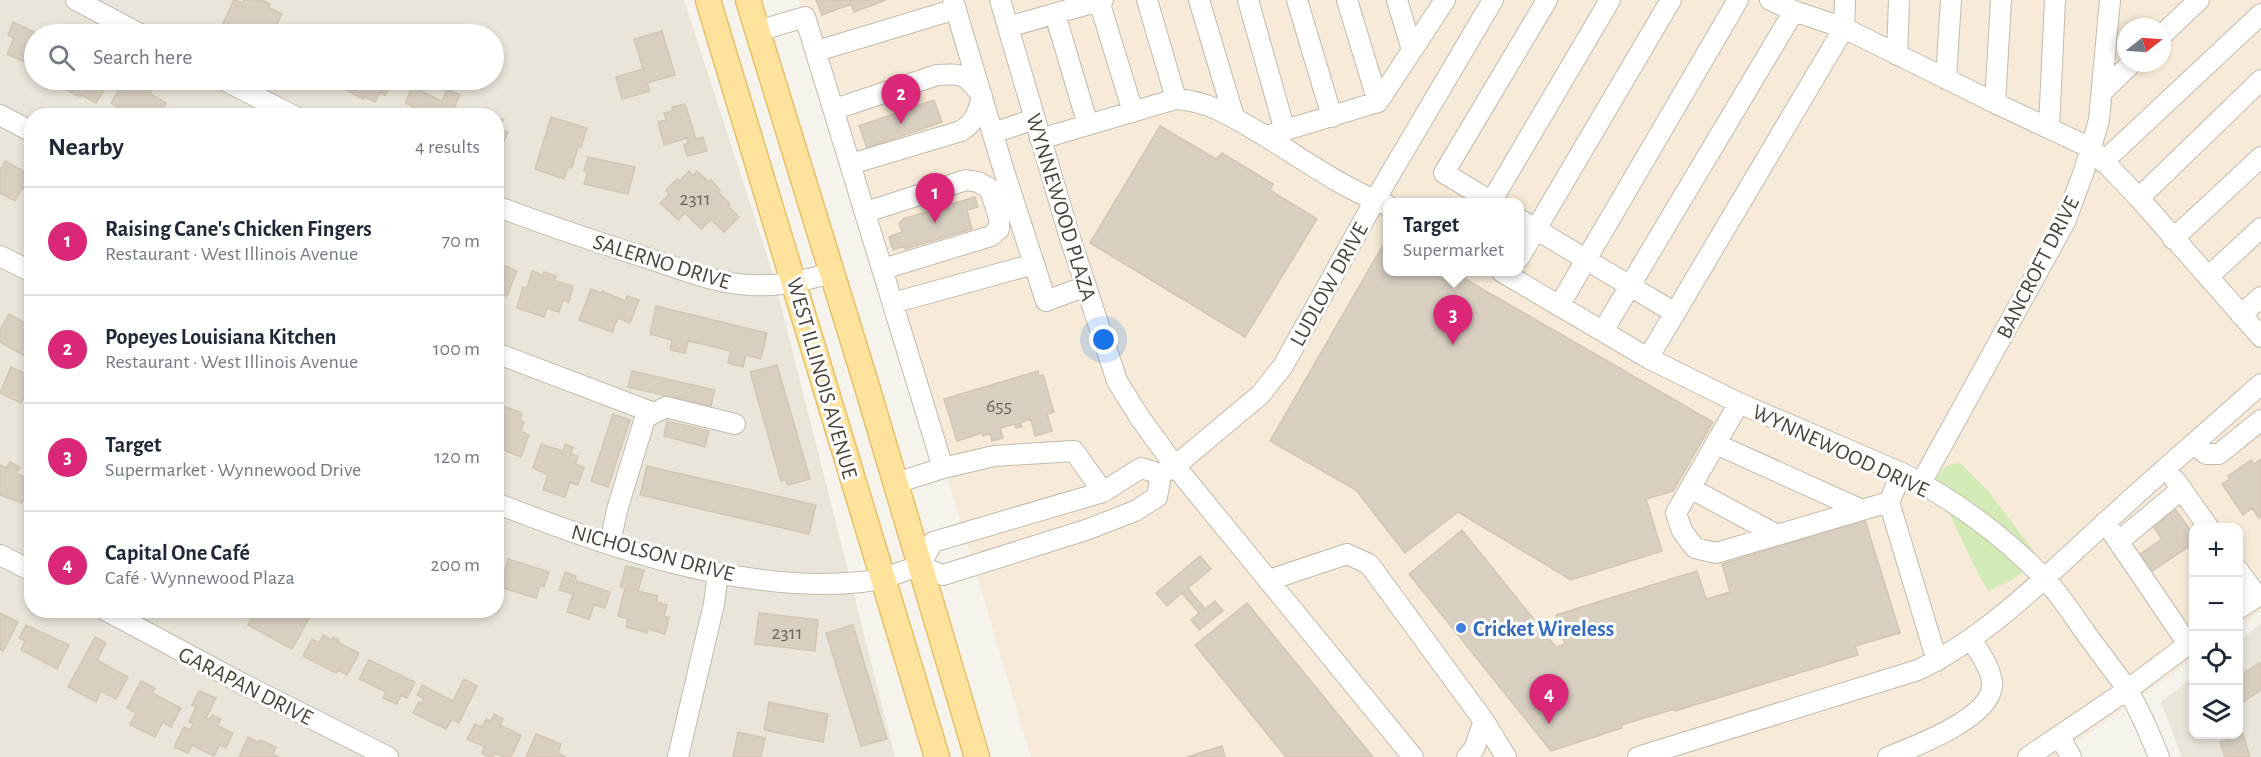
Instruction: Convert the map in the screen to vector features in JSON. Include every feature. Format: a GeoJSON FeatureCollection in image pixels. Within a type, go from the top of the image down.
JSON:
{"type":"FeatureCollection","features":[{"type":"Feature","properties":{"kind":"main road","name":"WEST ILLINOIS AVENUE"},"geometry":{"type":"LineString","coordinates":[[708,0],[937,757]]}},
{"type":"Feature","properties":{"kind":"main road","name":"WEST ILLINOIS AVENUE"},"geometry":{"type":"LineString","coordinates":[[748,0],[896,483],[977,757]]}},
{"type":"Feature","properties":{"kind":"street"},"geometry":{"type":"LineString","coordinates":[[76,0],[121,24]]}},
{"type":"Feature","properties":{"kind":"street","name":"WYNNEWOOD PLAZA"},"geometry":{"type":"LineString","coordinates":[[1000,0],[1040,139],[1117,381],[1168,470],[1269,580],[1413,757]]}},
{"type":"Feature","properties":{"kind":"street"},"geometry":{"type":"LineString","coordinates":[[1147,0],[1176,99]]}},
{"type":"Feature","properties":{"kind":"street"},"geometry":{"type":"LineString","coordinates":[[1199,0],[1234,117]]}},
{"type":"Feature","properties":{"kind":"street"},"geometry":{"type":"LineString","coordinates":[[1248,0],[1285,131]]}},
{"type":"Feature","properties":{"kind":"street"},"geometry":{"type":"LineString","coordinates":[[1297,0],[1332,117]]}},
{"type":"Feature","properties":{"kind":"street"},"geometry":{"type":"LineString","coordinates":[[1347,0],[1378,102]]}},
{"type":"Feature","properties":{"kind":"street"},"geometry":{"type":"LineString","coordinates":[[1397,0],[1412,50]]}},
{"type":"Feature","properties":{"kind":"street"},"geometry":{"type":"LineString","coordinates":[[1266,136],[1378,102],[1445,0]]}},
{"type":"Feature","properties":{"kind":"street","name":"LUDLOW DRIVE"},"geometry":{"type":"LineString","coordinates":[[1384,198],[1493,0]]}},
{"type":"Feature","properties":{"kind":"street"},"geometry":{"type":"LineString","coordinates":[[1485,198],[1444,173],[1548,0]]}},
{"type":"Feature","properties":{"kind":"street"},"geometry":{"type":"LineString","coordinates":[[1494,198],[1610,0]]}},
{"type":"Feature","properties":{"kind":"street"},"geometry":{"type":"LineString","coordinates":[[1524,249],[1671,0]]}},
{"type":"Feature","properties":{"kind":"street"},"geometry":{"type":"LineString","coordinates":[[1559,306],[1738,0]]}},
{"type":"Feature","properties":{"kind":"street"},"geometry":{"type":"LineString","coordinates":[[1770,0],[1844,28],[1995,103],[2049,127],[2097,154],[2139,198],[2261,337]]}},
{"type":"Feature","properties":{"kind":"street"},"geometry":{"type":"LineString","coordinates":[[1648,358],[1844,28],[1845,0]]}},
{"type":"Feature","properties":{"kind":"street"},"geometry":{"type":"LineString","coordinates":[[1897,55],[1899,0]]}},
{"type":"Feature","properties":{"kind":"street"},"geometry":{"type":"LineString","coordinates":[[1947,79],[1951,0]]}},
{"type":"Feature","properties":{"kind":"street"},"geometry":{"type":"LineString","coordinates":[[1995,103],[2001,0]]}},
{"type":"Feature","properties":{"kind":"street"},"geometry":{"type":"LineString","coordinates":[[2049,127],[2055,0]]}},
{"type":"Feature","properties":{"kind":"street"},"geometry":{"type":"LineString","coordinates":[[2171,26],[2199,0]]}},
{"type":"Feature","properties":{"kind":"street"},"geometry":{"type":"LineString","coordinates":[[1008,27],[1050,10],[1096,1],[1133,112]]}},
{"type":"Feature","properties":{"kind":"street","name":"BANCROFT DRIVE"},"geometry":{"type":"LineString","coordinates":[[1921,483],[2065,222],[2097,154],[2099,120],[2114,4]]}},
{"type":"Feature","properties":{"kind":"street"},"geometry":{"type":"LineString","coordinates":[[817,51],[955,5],[1003,168],[1046,302],[1086,286]]}},
{"type":"Feature","properties":{"kind":"street"},"geometry":{"type":"LineString","coordinates":[[758,31],[804,9],[943,468]]}},
{"type":"Feature","properties":{"kind":"street"},"geometry":{"type":"LineString","coordinates":[[1050,10],[1088,125]]}},
{"type":"Feature","properties":{"kind":"street"},"geometry":{"type":"LineString","coordinates":[[1603,331],[1794,11]]}},
{"type":"Feature","properties":{"kind":"street"},"geometry":{"type":"LineString","coordinates":[[2097,154],[2261,14]]}},
{"type":"Feature","properties":{"kind":"street"},"geometry":{"type":"LineString","coordinates":[[2103,90],[2122,72]]}},
{"type":"Feature","properties":{"kind":"street"},"geometry":{"type":"LineString","coordinates":[[835,109],[937,75],[953,74],[968,78],[982,96]]}},
{"type":"Feature","properties":{"kind":"street"},"geometry":{"type":"LineString","coordinates":[[2139,198],[2261,80]]}},
{"type":"Feature","properties":{"kind":"street"},"geometry":{"type":"LineString","coordinates":[[243,90],[278,108]]}},
{"type":"Feature","properties":{"kind":"street"},"geometry":{"type":"LineString","coordinates":[[851,164],[961,131],[972,124],[978,114],[982,96]]}},
{"type":"Feature","properties":{"kind":"street"},"geometry":{"type":"LineString","coordinates":[[1040,139],[1176,99],[1194,100],[1234,117],[1381,203]]}},
{"type":"Feature","properties":{"kind":"street"},"geometry":{"type":"LineString","coordinates":[[0,115],[24,128]]}},
{"type":"Feature","properties":{"kind":"street"},"geometry":{"type":"LineString","coordinates":[[993,133],[1035,119]]}},
{"type":"Feature","properties":{"kind":"street"},"geometry":{"type":"LineString","coordinates":[[2173,239],[2261,157]]}},
{"type":"Feature","properties":{"kind":"street"},"geometry":{"type":"LineString","coordinates":[[866,212],[1003,168]]}},
{"type":"Feature","properties":{"kind":"street"},"geometry":{"type":"LineString","coordinates":[[883,269],[991,236],[999,230],[999,218],[990,189],[978,182],[966,180]]}},
{"type":"Feature","properties":{"kind":"street","name":"LUDLOW DRIVE"},"geometry":{"type":"LineString","coordinates":[[1168,470],[1260,395],[1283,366],[1381,203]]}},
{"type":"Feature","properties":{"kind":"street","name":"SALERNO DRIVE"},"geometry":{"type":"LineString","coordinates":[[504,209],[711,278],[748,285],[774,285],[795,283],[832,273]]}},
{"type":"Feature","properties":{"kind":"street"},"geometry":{"type":"LineString","coordinates":[[1524,222],[1675,313]]}},
{"type":"Feature","properties":{"kind":"street"},"geometry":{"type":"LineString","coordinates":[[2208,277],[2261,228]]}},
{"type":"Feature","properties":{"kind":"street"},"geometry":{"type":"LineString","coordinates":[[0,256],[24,268]]}},
{"type":"Feature","properties":{"kind":"street"},"geometry":{"type":"LineString","coordinates":[[893,303],[1034,264]]}},
{"type":"Feature","properties":{"kind":"street","name":"WYNNEWOOD DRIVE"},"geometry":{"type":"LineString","coordinates":[[1512,276],[1648,358],[1739,403],[1921,483],[2006,543],[2045,578],[2127,690],[2143,718],[2159,757]]}},
{"type":"Feature","properties":{"kind":"street"},"geometry":{"type":"LineString","coordinates":[[2241,315],[2261,297]]}},
{"type":"Feature","properties":{"kind":"street"},"geometry":{"type":"LineString","coordinates":[[504,356],[654,413]]}},
{"type":"Feature","properties":{"kind":"street"},"geometry":{"type":"LineString","coordinates":[[1638,757],[1918,670],[1937,661],[1971,640],[2045,578],[2194,443],[2257,396]]}},
{"type":"Feature","properties":{"kind":"street"},"geometry":{"type":"LineString","coordinates":[[1739,403],[1676,513],[1682,531],[1695,548],[1716,552],[1889,502]]}},
{"type":"Feature","properties":{"kind":"street"},"geometry":{"type":"LineString","coordinates":[[610,544],[617,510],[645,418],[666,406],[735,424]]}},
{"type":"Feature","properties":{"kind":"street"},"geometry":{"type":"LineString","coordinates":[[2194,443],[2206,454],[2219,454],[2261,420]]}},
{"type":"Feature","properties":{"kind":"street"},"geometry":{"type":"LineString","coordinates":[[1716,444],[1862,510]]}},
{"type":"Feature","properties":{"kind":"street"},"geometry":{"type":"LineString","coordinates":[[896,483],[943,468],[994,456],[1074,451],[1103,492]]}},
{"type":"Feature","properties":{"kind":"street"},"geometry":{"type":"LineString","coordinates":[[1141,468],[1168,470],[1157,497],[1135,511],[1086,530],[943,575],[919,566],[933,542],[1103,492],[1141,468]]}},
{"type":"Feature","properties":{"kind":"street"},"geometry":{"type":"LineString","coordinates":[[2167,468],[2206,523]]}},
{"type":"Feature","properties":{"kind":"street"},"geometry":{"type":"LineString","coordinates":[[1902,473],[1889,502],[1937,661]]}},
{"type":"Feature","properties":{"kind":"street"},"geometry":{"type":"LineString","coordinates":[[1690,488],[1777,535]]}},
{"type":"Feature","properties":{"kind":"street"},"geometry":{"type":"LineString","coordinates":[[2119,541],[2182,489]]}},
{"type":"Feature","properties":{"kind":"street","name":"NICHOLSON DRIVE"},"geometry":{"type":"LineString","coordinates":[[504,506],[610,544],[718,573],[803,584],[864,582],[919,566]]}},
{"type":"Feature","properties":{"kind":"street"},"geometry":{"type":"LineString","coordinates":[[2105,522],[2189,639]]}},
{"type":"Feature","properties":{"kind":"street"},"geometry":{"type":"LineString","coordinates":[[0,555],[24,567]]}},
{"type":"Feature","properties":{"kind":"street"},"geometry":{"type":"LineString","coordinates":[[1269,580],[1347,555],[1370,564],[1484,722],[1506,757]]}},
{"type":"Feature","properties":{"kind":"street"},"geometry":{"type":"LineString","coordinates":[[678,757],[714,604],[718,573]]}},
{"type":"Feature","properties":{"kind":"street"},"geometry":{"type":"LineString","coordinates":[[2243,576],[2259,595],[2243,606]]}},
{"type":"Feature","properties":{"kind":"street","name":"GARAPAN DRIVE"},"geometry":{"type":"LineString","coordinates":[[120,618],[243,684],[388,757]]}},
{"type":"Feature","properties":{"kind":"street"},"geometry":{"type":"LineString","coordinates":[[1888,757],[1920,745],[1976,712],[1985,703],[1992,686],[1982,656],[1971,640]]}},
{"type":"Feature","properties":{"kind":"street"},"geometry":{"type":"LineString","coordinates":[[2028,757],[2127,690],[2189,644]]}},
{"type":"Feature","properties":{"kind":"street"},"geometry":{"type":"LineString","coordinates":[[1467,757],[1474,749],[1484,722]]}},
{"type":"Feature","properties":{"kind":"street"},"geometry":{"type":"LineString","coordinates":[[2060,737],[2071,757]]}},
{"type":"Feature","properties":{"kind":"shaded area"},"geometry":{"type":"Polygon","coordinates":[[[0,0],[684,0],[773,274],[895,757],[0,757],[0,0]]]}},
{"type":"Feature","properties":{"kind":"shaded area"},"geometry":{"type":"Polygon","coordinates":[[[799,0],[2261,0],[2261,611],[2243,624],[2243,523],[2189,523],[2189,662],[2055,757],[1031,757],[945,469],[799,0]]]}},
{"type":"Feature","properties":{"kind":"shaded area"},"geometry":{"type":"Polygon","coordinates":[[[2261,623],[2261,757],[2182,757],[2161,702],[2189,680],[2189,739],[2243,739],[2243,638],[2261,623]]]}},
{"type":"Feature","properties":{"kind":"green space"},"geometry":{"type":"Polygon","coordinates":[[[1959,462],[1988,491],[2036,554],[2022,573],[1988,591],[1933,481],[1946,466],[1959,462]]]}},
{"type":"Feature","properties":{"kind":"building"},"geometry":{"type":"Polygon","coordinates":[[[234,0],[243,3],[244,0],[262,0],[270,4],[268,7],[282,14],[277,24],[222,24],[234,0]]]}},
{"type":"Feature","properties":{"kind":"building"},"geometry":{"type":"Polygon","coordinates":[[[816,0],[886,0],[854,12],[851,4],[822,15],[816,0]]]}},
{"type":"Feature","properties":{"kind":"building"},"geometry":{"type":"Polygon","coordinates":[[[13,22],[24,27],[24,62],[7,54],[14,38],[8,35],[13,22]]]}},
{"type":"Feature","properties":{"kind":"building"},"geometry":{"type":"Polygon","coordinates":[[[662,31],[675,75],[647,83],[650,91],[622,99],[616,77],[643,69],[634,39],[662,31]]]}},
{"type":"Feature","properties":{"kind":"building"},"geometry":{"type":"Polygon","coordinates":[[[67,90],[104,90],[96,103],[82,95],[80,97],[67,90]]]}},
{"type":"Feature","properties":{"kind":"building"},"geometry":{"type":"Polygon","coordinates":[[[118,90],[152,90],[150,94],[166,103],[163,108],[119,108],[111,103],[118,90]]]}},
{"type":"Feature","properties":{"kind":"building"},"geometry":{"type":"Polygon","coordinates":[[[346,90],[388,90],[385,95],[380,93],[375,102],[365,97],[363,99],[346,90]]]}},
{"type":"Feature","properties":{"kind":"building"},"geometry":{"type":"Polygon","coordinates":[[[411,90],[418,90],[442,101],[447,90],[460,95],[454,108],[416,108],[405,103],[411,90]]]}},
{"type":"Feature","properties":{"kind":"building"},"geometry":{"type":"Polygon","coordinates":[[[934,100],[942,122],[867,148],[859,126],[934,100]]]}},
{"type":"Feature","properties":{"kind":"building"},"geometry":{"type":"Polygon","coordinates":[[[685,104],[696,139],[703,137],[707,151],[687,156],[684,145],[688,143],[687,138],[664,145],[658,122],[666,120],[664,113],[673,111],[672,107],[685,104]]]}},
{"type":"Feature","properties":{"kind":"building"},"geometry":{"type":"Polygon","coordinates":[[[551,117],[587,128],[572,168],[568,167],[564,179],[535,169],[551,117]]]}},
{"type":"Feature","properties":{"kind":"building"},"geometry":{"type":"Polygon","coordinates":[[[1160,126],[1216,159],[1222,153],[1273,184],[1270,190],[1317,219],[1245,337],[1090,243],[1160,126]]]}},
{"type":"Feature","properties":{"kind":"building"},"geometry":{"type":"Polygon","coordinates":[[[588,157],[635,167],[628,194],[584,184],[588,172],[584,171],[588,157]]]}},
{"type":"Feature","properties":{"kind":"building"},"geometry":{"type":"Polygon","coordinates":[[[5,161],[24,172],[24,189],[22,188],[15,201],[0,193],[0,170],[5,161]]]}},
{"type":"Feature","properties":{"kind":"building"},"geometry":{"type":"Polygon","coordinates":[[[689,171],[693,175],[697,171],[709,182],[711,180],[720,190],[718,192],[730,204],[728,206],[739,217],[724,232],[711,220],[701,229],[685,213],[678,220],[660,203],[669,194],[666,190],[677,179],[680,181],[689,171]]]}},
{"type":"Feature","properties":{"kind":"building"},"geometry":{"type":"Polygon","coordinates":[[[975,197],[978,207],[967,210],[972,229],[905,249],[904,246],[893,250],[889,237],[902,232],[899,224],[903,219],[975,197]]]}},
{"type":"Feature","properties":{"kind":"building"},"geometry":{"type":"Polygon","coordinates":[[[1383,245],[1383,276],[1460,276],[1713,422],[1673,491],[1646,499],[1662,551],[1571,580],[1458,512],[1405,553],[1356,490],[1270,441],[1383,245]]]}},
{"type":"Feature","properties":{"kind":"building"},"geometry":{"type":"Polygon","coordinates":[[[504,265],[517,271],[507,296],[504,295],[504,265]]]}},
{"type":"Feature","properties":{"kind":"building"},"geometry":{"type":"Polygon","coordinates":[[[532,271],[556,276],[555,281],[573,286],[569,302],[563,300],[559,312],[547,308],[544,317],[517,308],[523,287],[527,288],[532,271]]]}},
{"type":"Feature","properties":{"kind":"building"},"geometry":{"type":"Polygon","coordinates":[[[591,289],[625,301],[627,296],[639,300],[630,323],[618,318],[612,332],[579,320],[591,289]]]}},
{"type":"Feature","properties":{"kind":"building"},"geometry":{"type":"Polygon","coordinates":[[[656,306],[767,333],[761,359],[746,355],[743,367],[728,363],[731,351],[688,341],[685,353],[670,350],[672,340],[650,334],[656,306]]]}},
{"type":"Feature","properties":{"kind":"building"},"geometry":{"type":"Polygon","coordinates":[[[9,314],[24,322],[24,356],[0,342],[0,330],[9,314]]]}},
{"type":"Feature","properties":{"kind":"building"},"geometry":{"type":"Polygon","coordinates":[[[777,365],[810,479],[788,485],[786,480],[781,481],[750,372],[777,365]]]}},
{"type":"Feature","properties":{"kind":"building"},"geometry":{"type":"Polygon","coordinates":[[[11,367],[24,373],[24,397],[21,403],[0,393],[11,367]]]}},
{"type":"Feature","properties":{"kind":"building"},"geometry":{"type":"Polygon","coordinates":[[[632,371],[715,390],[711,406],[628,387],[632,371]]]}},
{"type":"Feature","properties":{"kind":"building"},"geometry":{"type":"Polygon","coordinates":[[[1038,371],[1039,376],[1043,375],[1054,412],[1047,414],[1052,431],[1035,436],[1031,419],[1020,423],[1022,427],[1016,428],[1014,424],[1000,428],[1003,438],[992,441],[990,433],[983,436],[982,433],[957,441],[944,399],[1038,371]]]}},
{"type":"Feature","properties":{"kind":"building"},"geometry":{"type":"Polygon","coordinates":[[[504,406],[522,413],[520,420],[524,422],[521,431],[529,435],[521,457],[504,450],[504,406]]]}},
{"type":"Feature","properties":{"kind":"building"},"geometry":{"type":"Polygon","coordinates":[[[613,414],[630,420],[608,487],[591,481],[613,414]]]}},
{"type":"Feature","properties":{"kind":"building"},"geometry":{"type":"Polygon","coordinates":[[[667,421],[709,431],[705,447],[664,436],[667,421]]]}},
{"type":"Feature","properties":{"kind":"building"},"geometry":{"type":"Polygon","coordinates":[[[541,444],[563,451],[565,444],[573,447],[571,454],[578,456],[575,464],[584,467],[578,485],[570,482],[565,497],[543,490],[548,475],[533,468],[541,444]]]}},
{"type":"Feature","properties":{"kind":"building"},"geometry":{"type":"Polygon","coordinates":[[[2261,459],[2261,516],[2259,518],[2252,508],[2243,515],[2222,484],[2230,479],[2228,476],[2251,460],[2254,464],[2261,459]]]}},
{"type":"Feature","properties":{"kind":"building"},"geometry":{"type":"Polygon","coordinates":[[[10,462],[20,467],[16,473],[24,477],[22,503],[0,495],[0,465],[6,468],[10,462]]]}},
{"type":"Feature","properties":{"kind":"building"},"geometry":{"type":"Polygon","coordinates":[[[647,466],[816,505],[809,534],[640,495],[647,466]]]}},
{"type":"Feature","properties":{"kind":"building"},"geometry":{"type":"Polygon","coordinates":[[[2171,503],[2189,528],[2189,546],[2148,574],[2136,557],[2162,539],[2148,519],[2171,503]]]}},
{"type":"Feature","properties":{"kind":"building"},"geometry":{"type":"Polygon","coordinates":[[[1865,520],[1900,633],[1855,646],[1858,655],[1675,711],[1675,709],[1621,725],[1622,728],[1551,751],[1409,574],[1462,530],[1556,647],[1565,644],[1556,615],[1697,571],[1706,599],[1730,592],[1722,564],[1865,520]]]}},
{"type":"Feature","properties":{"kind":"building"},"geometry":{"type":"Polygon","coordinates":[[[1200,556],[1211,569],[1188,588],[1205,609],[1215,601],[1223,611],[1199,630],[1191,620],[1199,613],[1182,593],[1167,606],[1156,593],[1200,556]]]}},
{"type":"Feature","properties":{"kind":"building"},"geometry":{"type":"Polygon","coordinates":[[[508,559],[549,572],[544,587],[540,585],[536,598],[504,588],[504,573],[508,559]]]}},
{"type":"Feature","properties":{"kind":"building"},"geometry":{"type":"Polygon","coordinates":[[[626,566],[644,570],[638,591],[658,596],[656,602],[667,605],[664,616],[669,618],[665,634],[648,629],[647,633],[626,627],[628,619],[618,616],[625,588],[620,587],[626,566]]]}},
{"type":"Feature","properties":{"kind":"building"},"geometry":{"type":"Polygon","coordinates":[[[565,572],[576,576],[574,583],[576,584],[577,581],[610,592],[605,608],[594,605],[589,619],[567,612],[573,594],[559,590],[565,572]]]}},
{"type":"Feature","properties":{"kind":"building"},"geometry":{"type":"Polygon","coordinates":[[[1247,603],[1373,757],[1286,757],[1195,645],[1247,603]]]}},
{"type":"Feature","properties":{"kind":"building"},"geometry":{"type":"Polygon","coordinates":[[[0,613],[18,622],[3,651],[0,650],[0,613]]]}},
{"type":"Feature","properties":{"kind":"building"},"geometry":{"type":"Polygon","coordinates":[[[759,613],[818,620],[815,651],[755,644],[759,613]]]}},
{"type":"Feature","properties":{"kind":"building"},"geometry":{"type":"Polygon","coordinates":[[[252,618],[309,618],[292,649],[248,625],[252,618]]]}},
{"type":"Feature","properties":{"kind":"building"},"geometry":{"type":"Polygon","coordinates":[[[26,625],[69,645],[57,669],[21,650],[25,641],[19,638],[26,625]]]}},
{"type":"Feature","properties":{"kind":"building"},"geometry":{"type":"Polygon","coordinates":[[[853,625],[887,739],[861,746],[826,633],[853,625]]]}},
{"type":"Feature","properties":{"kind":"building"},"geometry":{"type":"Polygon","coordinates":[[[323,635],[332,640],[333,637],[339,640],[337,642],[359,653],[347,675],[338,670],[336,673],[303,656],[312,639],[319,643],[323,635]]]}},
{"type":"Feature","properties":{"kind":"building"},"geometry":{"type":"Polygon","coordinates":[[[95,637],[106,643],[97,660],[128,677],[116,699],[101,691],[96,702],[68,687],[95,637]]]}},
{"type":"Feature","properties":{"kind":"building"},"geometry":{"type":"Polygon","coordinates":[[[369,660],[415,682],[407,698],[401,695],[397,704],[383,698],[386,692],[359,679],[369,660]]]}},
{"type":"Feature","properties":{"kind":"building"},"geometry":{"type":"Polygon","coordinates":[[[2259,663],[2261,666],[2261,690],[2243,702],[2243,685],[2243,674],[2259,663]]]}},
{"type":"Feature","properties":{"kind":"building"},"geometry":{"type":"Polygon","coordinates":[[[464,679],[477,686],[459,723],[452,719],[446,729],[413,713],[424,698],[417,695],[422,685],[453,701],[464,679]]]}},
{"type":"Feature","properties":{"kind":"building"},"geometry":{"type":"Polygon","coordinates":[[[141,681],[155,688],[152,693],[181,708],[171,727],[163,722],[155,737],[130,725],[136,713],[127,708],[141,681]]]}},
{"type":"Feature","properties":{"kind":"building"},"geometry":{"type":"Polygon","coordinates":[[[199,691],[216,698],[206,718],[210,720],[212,715],[221,719],[218,726],[233,733],[226,748],[220,745],[214,756],[192,745],[188,753],[174,747],[184,727],[190,730],[193,724],[189,722],[196,707],[192,705],[199,691]]]}},
{"type":"Feature","properties":{"kind":"building"},"geometry":{"type":"Polygon","coordinates":[[[769,702],[828,714],[823,742],[764,730],[769,702]]]}},
{"type":"Feature","properties":{"kind":"building"},"geometry":{"type":"Polygon","coordinates":[[[494,714],[503,719],[500,725],[521,735],[511,757],[495,753],[493,757],[489,757],[482,753],[485,747],[467,739],[475,724],[482,727],[486,719],[491,721],[494,714]]]}},
{"type":"Feature","properties":{"kind":"building"},"geometry":{"type":"Polygon","coordinates":[[[738,732],[765,738],[761,757],[733,757],[738,732]]]}},
{"type":"Feature","properties":{"kind":"building"},"geometry":{"type":"Polygon","coordinates":[[[536,734],[561,744],[558,753],[566,757],[526,757],[536,734]]]}},
{"type":"Feature","properties":{"kind":"building"},"geometry":{"type":"Polygon","coordinates":[[[2243,734],[2250,757],[2225,757],[2220,742],[2229,739],[2243,739],[2243,734]]]}},
{"type":"Feature","properties":{"kind":"building"},"geometry":{"type":"Polygon","coordinates":[[[248,737],[259,743],[260,740],[276,747],[273,754],[279,757],[239,757],[248,737]]]}},
{"type":"Feature","properties":{"kind":"building"},"geometry":{"type":"Polygon","coordinates":[[[1222,746],[1225,757],[1187,757],[1222,746]]]}},
{"type":"Feature","properties":{"kind":"place","name":"Popeyes Louisiana Kitchen"},"geometry":{"type":"Point","coordinates":[901,124]}},
{"type":"Feature","properties":{"kind":"place","name":"Raising Cane's Chicken Fingers"},"geometry":{"type":"Point","coordinates":[935,223]}},
{"type":"Feature","properties":{"kind":"place","name":"Target"},"geometry":{"type":"Point","coordinates":[1453,345]}},
{"type":"Feature","properties":{"kind":"place","name":"Cricket Wireless"},"geometry":{"type":"Point","coordinates":[1461,628]}},
{"type":"Feature","properties":{"kind":"place","name":"Capital One Café"},"geometry":{"type":"Point","coordinates":[1549,724]}}]}
